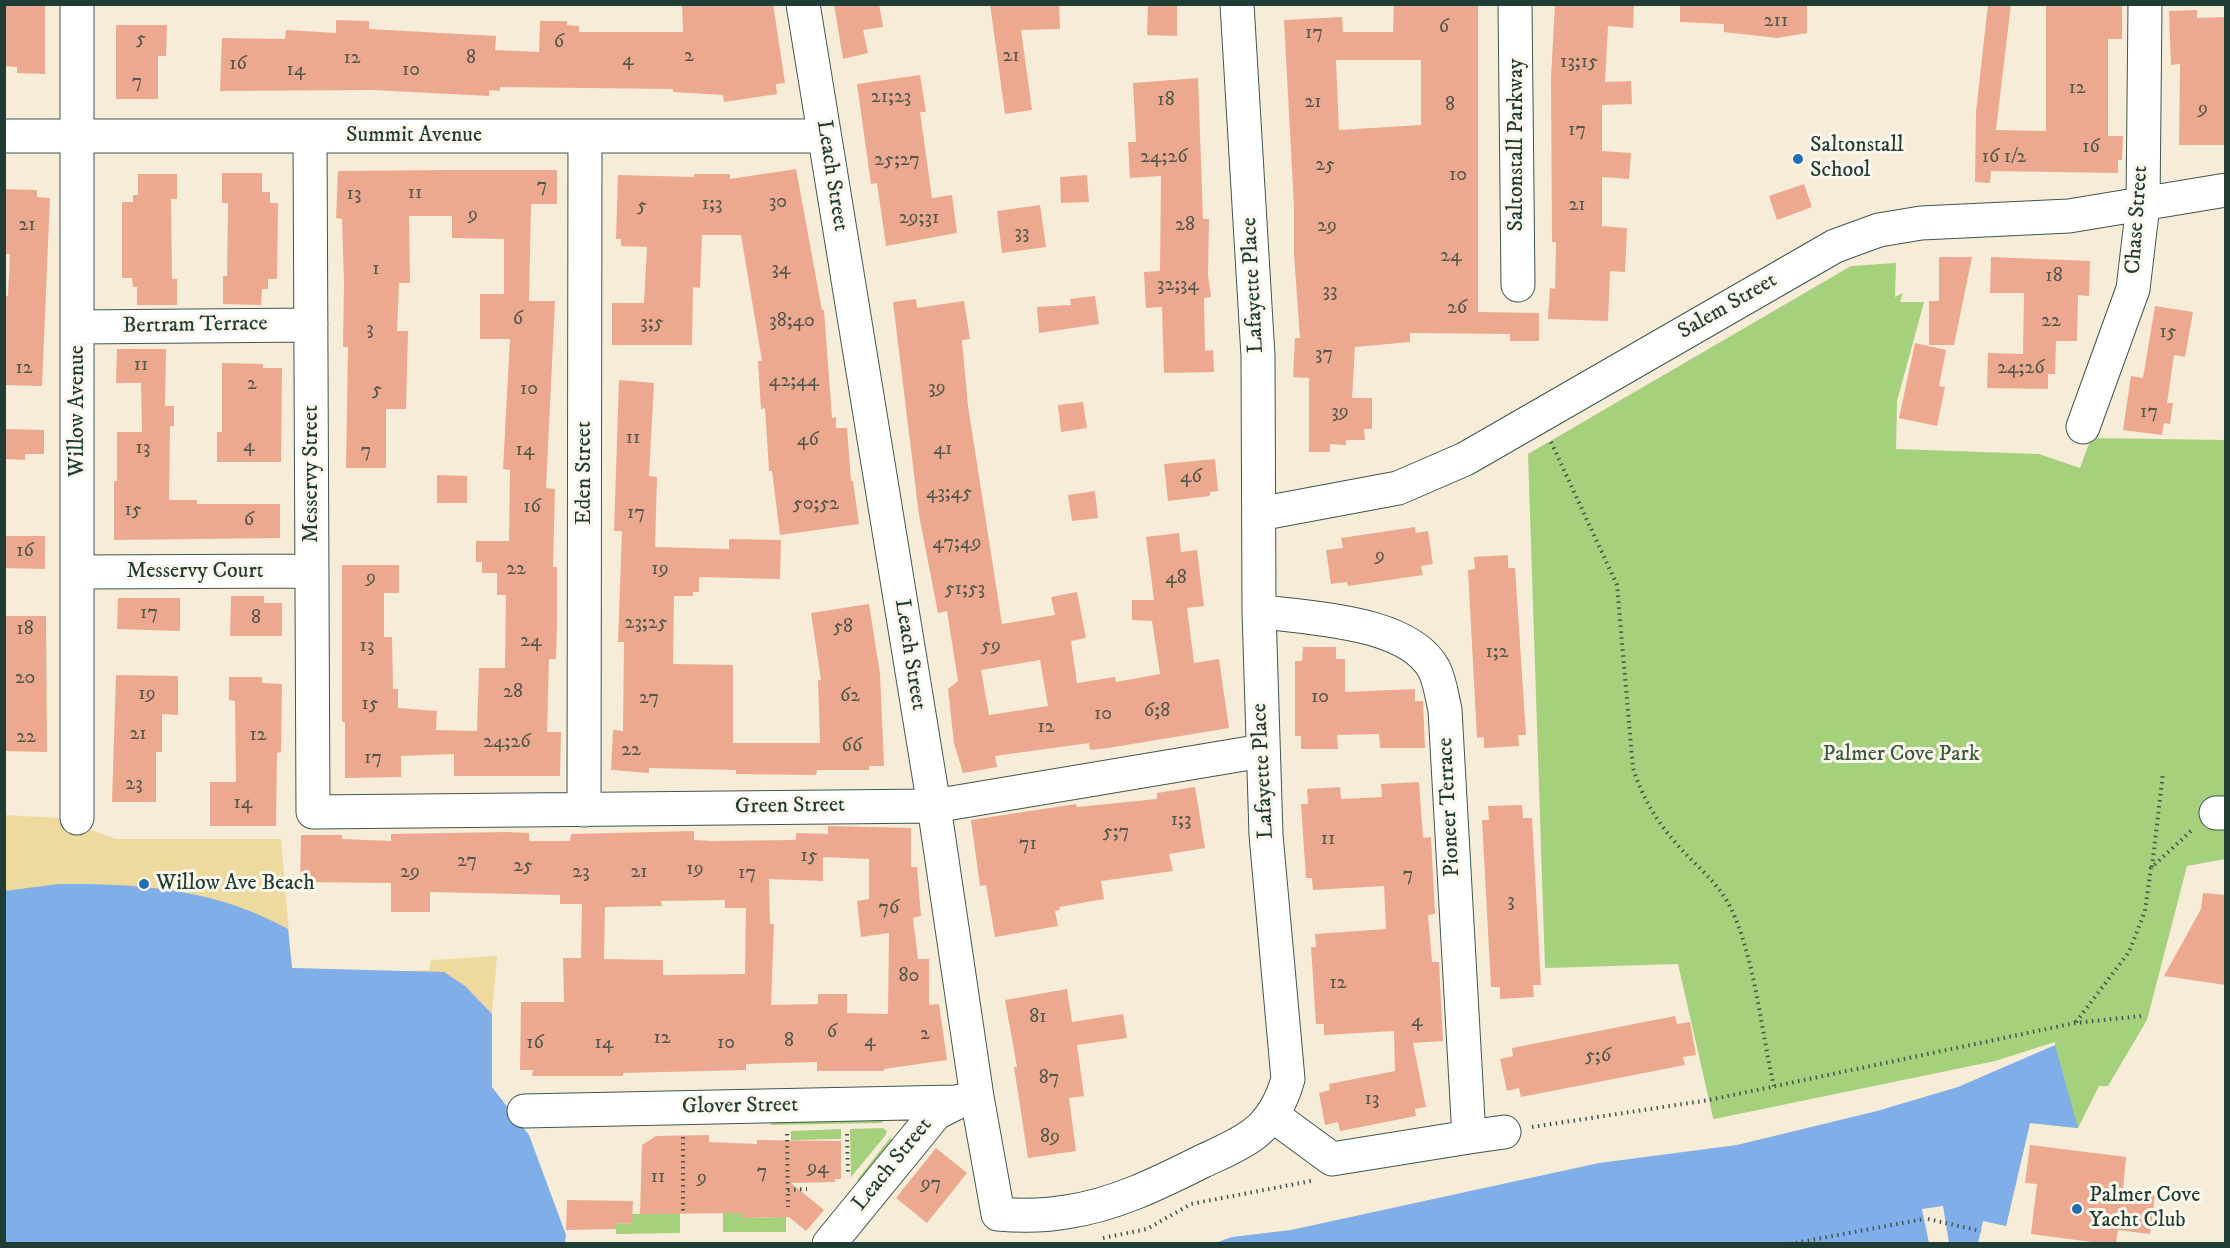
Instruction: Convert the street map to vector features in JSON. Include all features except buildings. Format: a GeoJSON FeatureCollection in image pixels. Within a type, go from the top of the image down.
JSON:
{"type":"FeatureCollection","features":[{"type":"Feature","properties":{"kind":"street","name":"Willow Avenue"},"geometry":{"type":"LineString","coordinates":[[77,4],[77,818]]}},
{"type":"Feature","properties":{"kind":"street","name":"Leach Street"},"geometry":{"type":"LineString","coordinates":[[803,4],[934,806],[966,1100],[936,1113],[829,1244]]}},
{"type":"Feature","properties":{"kind":"street","name":"Lafayette Place"},"geometry":{"type":"LineString","coordinates":[[966,1100],[998,1214],[1030,1216],[1068,1212],[1114,1201],[1152,1186],[1233,1146],[1255,1133],[1272,1115],[1283,1098],[1288,1079],[1266,835],[1262,751],[1257,323],[1237,4]]}},
{"type":"Feature","properties":{"kind":"street","name":"Saltonstall Parkway"},"geometry":{"type":"LineString","coordinates":[[1515,4],[1518,285]]}},
{"type":"Feature","properties":{"kind":"street","name":"Chase Street"},"geometry":{"type":"LineString","coordinates":[[2083,427],[2133,289],[2143,206],[2145,4]]}},
{"type":"Feature","properties":{"kind":"street","name":"Summit Avenue"},"geometry":{"type":"LineString","coordinates":[[4,136],[824,136]]}},
{"type":"Feature","properties":{"kind":"street","name":"Messervy Street"},"geometry":{"type":"LineString","coordinates":[[310,136],[313,812]]}},
{"type":"Feature","properties":{"kind":"street","name":"Eden Street"},"geometry":{"type":"LineString","coordinates":[[584,810],[585,136]]}},
{"type":"Feature","properties":{"kind":"street","name":"Salem Street"},"geometry":{"type":"LineString","coordinates":[[1258,514],[1398,488],[1428,477],[1465,459],[1835,246],[1868,234],[1921,223],[2069,216],[2143,206],[2226,190]]}},
{"type":"Feature","properties":{"kind":"street","name":"Bertram Terrace"},"geometry":{"type":"LineString","coordinates":[[78,327],[311,325]]}},
{"type":"Feature","properties":{"kind":"street","name":"Messervy Court"},"geometry":{"type":"LineString","coordinates":[[77,572],[312,571]]}},
{"type":"Feature","properties":{"kind":"street","name":"Pioneer Terrace"},"geometry":{"type":"LineString","coordinates":[[1259,611],[1384,632],[1405,640],[1419,651],[1434,670],[1445,710],[1469,1137]]}},
{"type":"Feature","properties":{"kind":"street","name":"Green Street"},"geometry":{"type":"LineString","coordinates":[[313,812],[934,806],[1262,751]]}},
{"type":"Feature","properties":{"kind":"street","name":"Glover Street"},"geometry":{"type":"LineString","coordinates":[[524,1111],[966,1100]]}},
{"type":"Feature","properties":{"kind":"street"},"geometry":{"type":"LineString","coordinates":[[1272,1115],[1332,1159],[1504,1132]]}},
{"type":"Feature","properties":{"kind":"path"},"geometry":{"type":"LineString","coordinates":[[1551,441],[1617,585],[1633,768],[1641,795],[1660,824],[1714,884],[1726,901],[1741,931],[1774,1086]]}},
{"type":"Feature","properties":{"kind":"path"},"geometry":{"type":"LineString","coordinates":[[2075,1023],[2129,952],[2145,911],[2163,773]]}},
{"type":"Feature","properties":{"kind":"path"},"geometry":{"type":"LineString","coordinates":[[2151,868],[2184,834],[2221,813]]}},
{"type":"Feature","properties":{"kind":"path"},"geometry":{"type":"LineString","coordinates":[[1504,1132],[1709,1100],[2075,1023],[2141,1016]]}},
{"type":"Feature","properties":{"kind":"path"},"geometry":{"type":"LineString","coordinates":[[847,1127],[848,1186]]}},
{"type":"Feature","properties":{"kind":"path"},"geometry":{"type":"LineString","coordinates":[[787,1128],[788,1207]]}},
{"type":"Feature","properties":{"kind":"path"},"geometry":{"type":"LineString","coordinates":[[683,1134],[683,1214]]}},
{"type":"Feature","properties":{"kind":"path"},"geometry":{"type":"LineString","coordinates":[[841,1145],[847,1145]]}},
{"type":"Feature","properties":{"kind":"path"},"geometry":{"type":"LineString","coordinates":[[1094,1239],[1147,1229],[1191,1204],[1317,1179]]}},
{"type":"Feature","properties":{"kind":"path"},"geometry":{"type":"LineString","coordinates":[[788,1190],[807,1189]]}},
{"type":"Feature","properties":{"kind":"path"},"geometry":{"type":"LineString","coordinates":[[1790,1244],[1926,1219],[1981,1231]]}},
{"type":"Feature","properties":{"kind":"green space","name":"Palmer Cove Park"},"geometry":{"type":"Polygon","coordinates":[[[1896,263],[1895,297],[1903,293],[1900,302],[1924,302],[1897,401],[1896,449],[2039,454],[2080,468],[2091,438],[2225,440],[2225,859],[2187,866],[2147,1020],[2108,1086],[2099,1086],[2078,1128],[2030,1123],[2006,1226],[1983,1220],[1215,1244],[1714,1122],[1678,964],[1545,968],[1528,454],[1851,266],[1896,263]]]}},
{"type":"Feature","properties":{"kind":"green space"},"geometry":{"type":"Polygon","coordinates":[[[886,1119],[881,1123],[771,1125],[770,1121],[886,1119]]]}},
{"type":"Feature","properties":{"kind":"green space"},"geometry":{"type":"Polygon","coordinates":[[[883,1128],[887,1131],[885,1136],[851,1177],[850,1129],[883,1128]]]}},
{"type":"Feature","properties":{"kind":"green space"},"geometry":{"type":"Polygon","coordinates":[[[841,1129],[841,1139],[791,1140],[791,1131],[841,1129]]]}},
{"type":"Feature","properties":{"kind":"green space"},"geometry":{"type":"Polygon","coordinates":[[[890,1138],[893,1140],[859,1181],[857,1180],[890,1138]]]}},
{"type":"Feature","properties":{"kind":"green space"},"geometry":{"type":"Polygon","coordinates":[[[680,1213],[680,1233],[616,1234],[616,1223],[631,1224],[632,1214],[680,1213]]]}},
{"type":"Feature","properties":{"kind":"green space"},"geometry":{"type":"Polygon","coordinates":[[[723,1213],[754,1213],[754,1218],[781,1217],[786,1214],[786,1232],[723,1232],[723,1213]]]}},
{"type":"Feature","properties":{"kind":"sand","name":"Willow Ave Beach"},"geometry":{"type":"Polygon","coordinates":[[[4,815],[59,818],[116,839],[281,839],[292,968],[399,972],[429,970],[431,960],[497,956],[492,1014],[492,1087],[5,931],[4,815]]]}},
{"type":"Feature","properties":{"kind":"water"},"geometry":{"type":"Polygon","coordinates":[[[59,884],[148,887],[177,891],[234,905],[288,929],[292,968],[444,972],[465,986],[492,1014],[492,1087],[529,1135],[566,1235],[565,1243],[5,1243],[4,891],[59,884]]]}},
{"type":"Feature","properties":{"kind":"water"},"geometry":{"type":"Polygon","coordinates":[[[2055,1045],[2078,1128],[2030,1123],[2006,1226],[1983,1221],[1978,1243],[1173,1244],[2035,1053],[2055,1045]]]}},
{"type":"Feature","properties":{"kind":"pier"},"geometry":{"type":"Polygon","coordinates":[[[2055,1042],[2055,1045],[1958,1087],[1877,1111],[1737,1145],[1599,1163],[1291,1230],[1232,1237],[1215,1243],[1170,1244],[1196,1226],[1995,1061],[2055,1042]]]}},
{"type":"Feature","properties":{"kind":"pier"},"geometry":{"type":"Polygon","coordinates":[[[1943,1206],[1949,1243],[1929,1243],[1922,1209],[1943,1206]]]}},
{"type":"Feature","properties":{"kind":"place","name":"Saltonstall School"},"geometry":{"type":"Point","coordinates":[1798,159]}},
{"type":"Feature","properties":{"kind":"place","name":"Willow Ave Beach"},"geometry":{"type":"Point","coordinates":[144,884]}},
{"type":"Feature","properties":{"kind":"place","name":"Palmer Cove Yacht Club"},"geometry":{"type":"Point","coordinates":[2077,1209]}}]}
